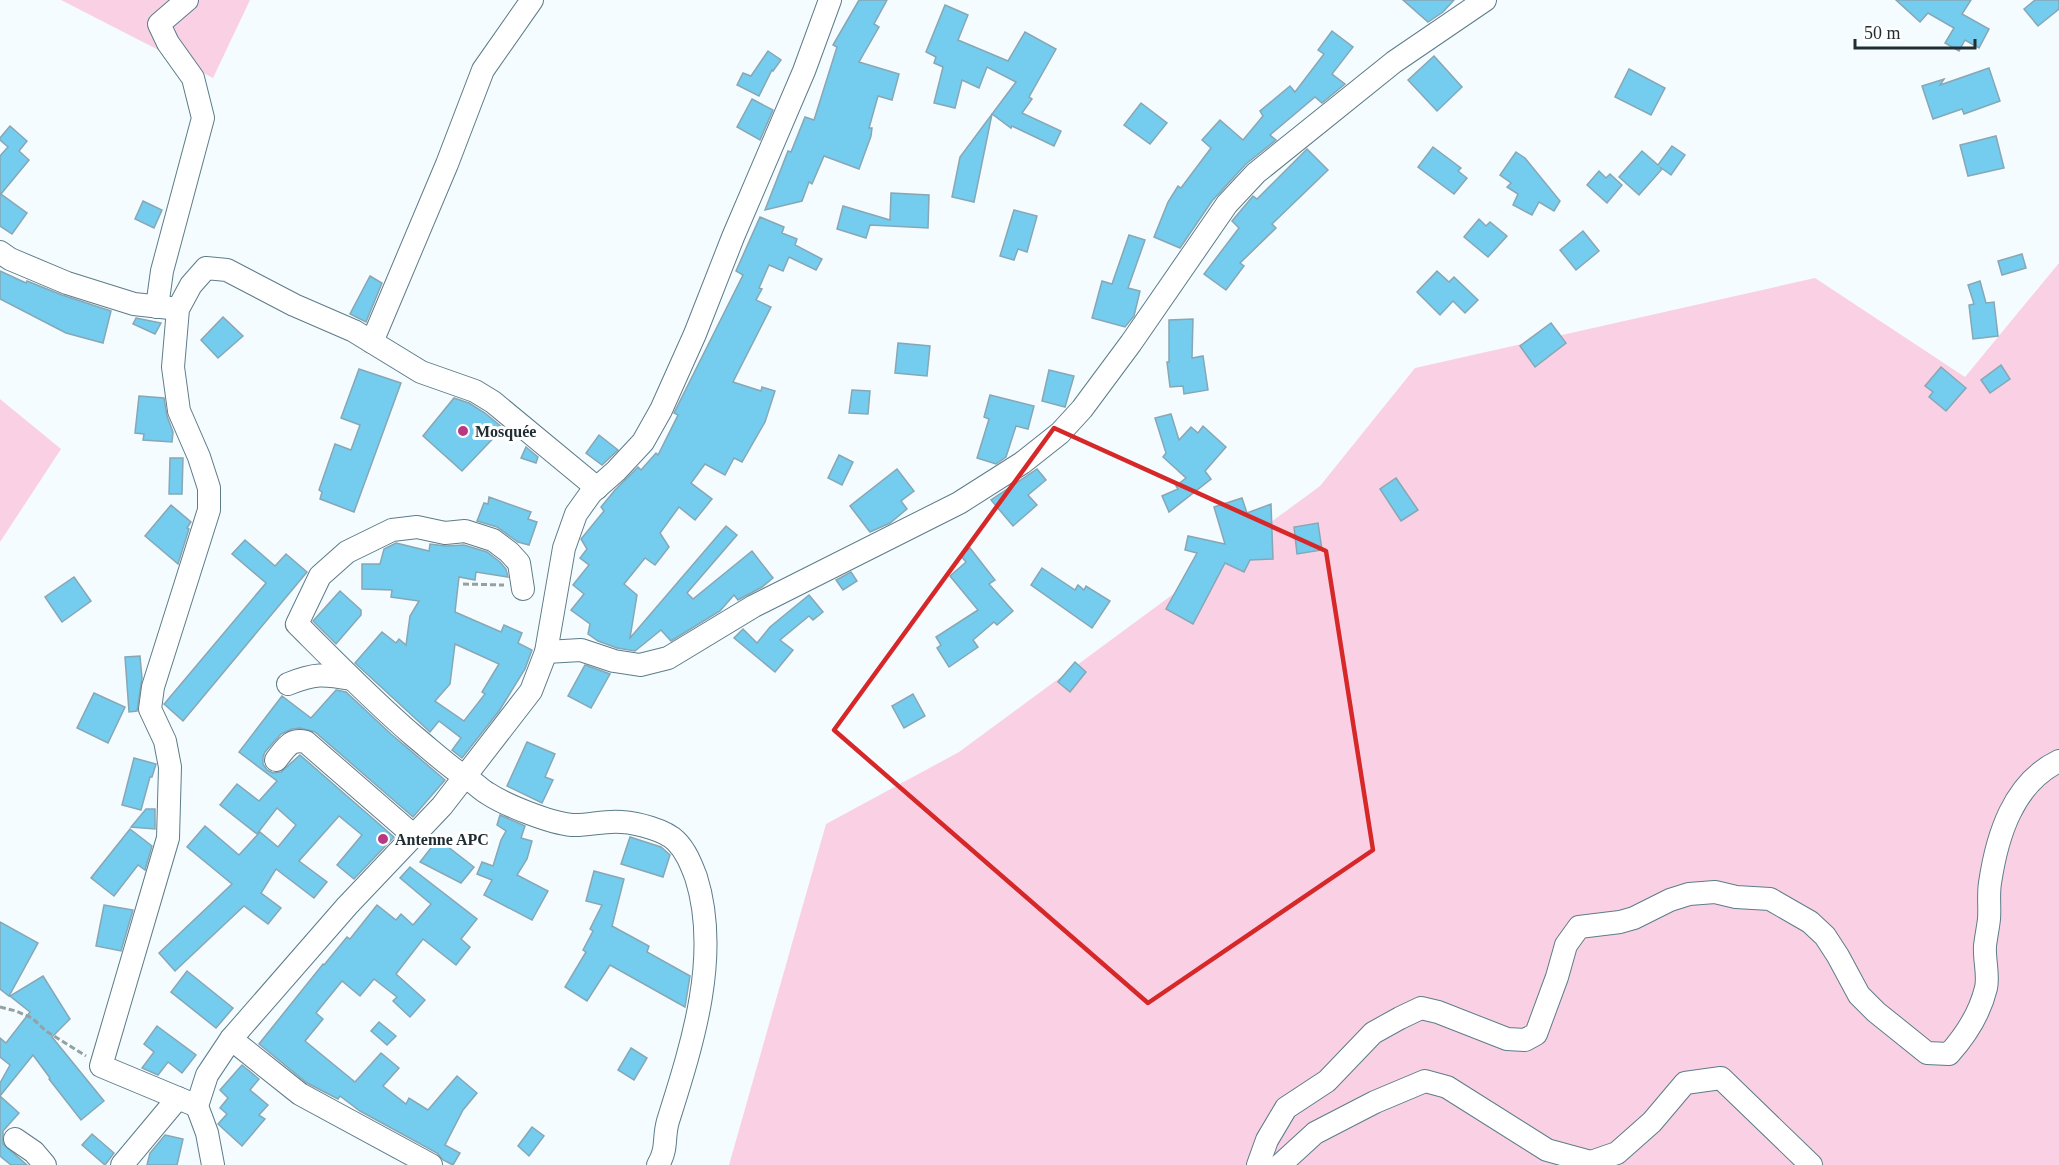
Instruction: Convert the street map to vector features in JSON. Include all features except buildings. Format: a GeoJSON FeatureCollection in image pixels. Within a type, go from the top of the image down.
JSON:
{"type":"FeatureCollection","features":[{"type":"Feature","properties":{"kind":"street"},"geometry":{"type":"LineString","coordinates":[[187,0],[159,24],[168,43],[193,78],[203,118],[162,272],[179,411],[199,457],[209,488],[209,510],[153,687],[150,709],[165,741],[171,768],[168,838],[101,1066],[187,1102],[207,1133],[213,1165]]}},
{"type":"Feature","properties":{"kind":"street"},"geometry":{"type":"LineString","coordinates":[[372,342],[447,164],[483,70],[532,0]]}},
{"type":"Feature","properties":{"kind":"street"},"geometry":{"type":"LineString","coordinates":[[122,1165],[187,1102],[231,1039],[347,906],[442,806],[531,691],[546,652],[564,548],[576,514],[597,488],[643,442],[661,410],[804,71],[830,0]]}},
{"type":"Feature","properties":{"kind":"street"},"geometry":{"type":"LineString","coordinates":[[546,652],[581,650],[614,661],[640,665],[668,658],[754,606],[959,503],[1022,463],[1060,433],[1082,409],[1131,343],[1227,204],[1256,172],[1394,62],[1485,0]]}},
{"type":"Feature","properties":{"kind":"street"},"geometry":{"type":"LineString","coordinates":[[0,252],[10,259],[67,283],[134,304],[167,308]]}},
{"type":"Feature","properties":{"kind":"street"},"geometry":{"type":"LineString","coordinates":[[167,308],[206,268],[227,270],[294,305],[354,331],[421,372],[476,391],[493,402],[597,488]]}},
{"type":"Feature","properties":{"kind":"street"},"geometry":{"type":"LineString","coordinates":[[523,588],[519,563],[493,540],[465,531],[445,533],[417,527],[392,530],[347,552],[320,576],[297,624],[388,714],[455,771],[487,794],[546,819],[572,825],[621,822],[662,831],[676,841],[692,866],[704,913],[703,979],[683,1075],[667,1124],[666,1147],[658,1165]]}},
{"type":"Feature","properties":{"kind":"street"},"geometry":{"type":"LineString","coordinates":[[288,684],[311,675],[327,674],[352,679]]}},
{"type":"Feature","properties":{"kind":"street"},"geometry":{"type":"LineString","coordinates":[[276,760],[291,741],[306,742],[412,835]]}},
{"type":"Feature","properties":{"kind":"street"},"geometry":{"type":"LineString","coordinates":[[1258,1165],[1268,1140],[1286,1108],[1327,1081],[1373,1033],[1421,1008],[1438,1011],[1507,1040],[1525,1040],[1536,1034],[1566,945],[1579,927],[1634,918],[1670,900],[1689,894],[1715,892],[1736,897],[1770,900],[1810,922],[1825,936],[1859,995],[1876,1012],[1927,1053],[1948,1054],[1962,1040],[1978,1013],[1987,986],[1985,947],[1989,918],[1989,885],[1996,849],[2009,813],[2023,789],[2046,767],[2059,761]]}},
{"type":"Feature","properties":{"kind":"street"},"geometry":{"type":"LineString","coordinates":[[231,1039],[300,1094],[431,1165]]}},
{"type":"Feature","properties":{"kind":"street"},"geometry":{"type":"LineString","coordinates":[[1280,1165],[1315,1133],[1375,1102],[1425,1081],[1447,1087],[1547,1150],[1591,1162],[1617,1153],[1652,1122],[1685,1083],[1721,1078],[1811,1165]]}},
{"type":"Feature","properties":{"kind":"street"},"geometry":{"type":"LineString","coordinates":[[15,1139],[34,1152],[45,1165]]}},
{"type":"Feature","properties":{"kind":"path"},"geometry":{"type":"LineString","coordinates":[[0,1007],[32,1018],[46,1031],[101,1066]]}},
{"type":"Feature","properties":{"kind":"highlighted area"},"geometry":{"type":"Polygon","coordinates":[[[1054,428],[1326,551],[1373,850],[1148,1003],[834,730],[1054,428]]]}},
{"type":"Feature","properties":{"kind":"shaded area"},"geometry":{"type":"Polygon","coordinates":[[[61,0],[250,0],[213,78],[61,0]]]}},
{"type":"Feature","properties":{"kind":"shaded area"},"geometry":{"type":"Polygon","coordinates":[[[2059,263],[2059,1165],[729,1165],[826,824],[959,752],[1320,486],[1415,368],[1815,278],[1965,377],[2059,263]]]}},
{"type":"Feature","properties":{"kind":"shaded area"},"geometry":{"type":"Polygon","coordinates":[[[0,399],[61,449],[0,542],[0,399]]]}},
{"type":"Feature","properties":{"kind":"place","name":"Mosquée"},"geometry":{"type":"Point","coordinates":[463,431]}},
{"type":"Feature","properties":{"kind":"place","name":"Antenne APC"},"geometry":{"type":"Point","coordinates":[383,839]}}]}
